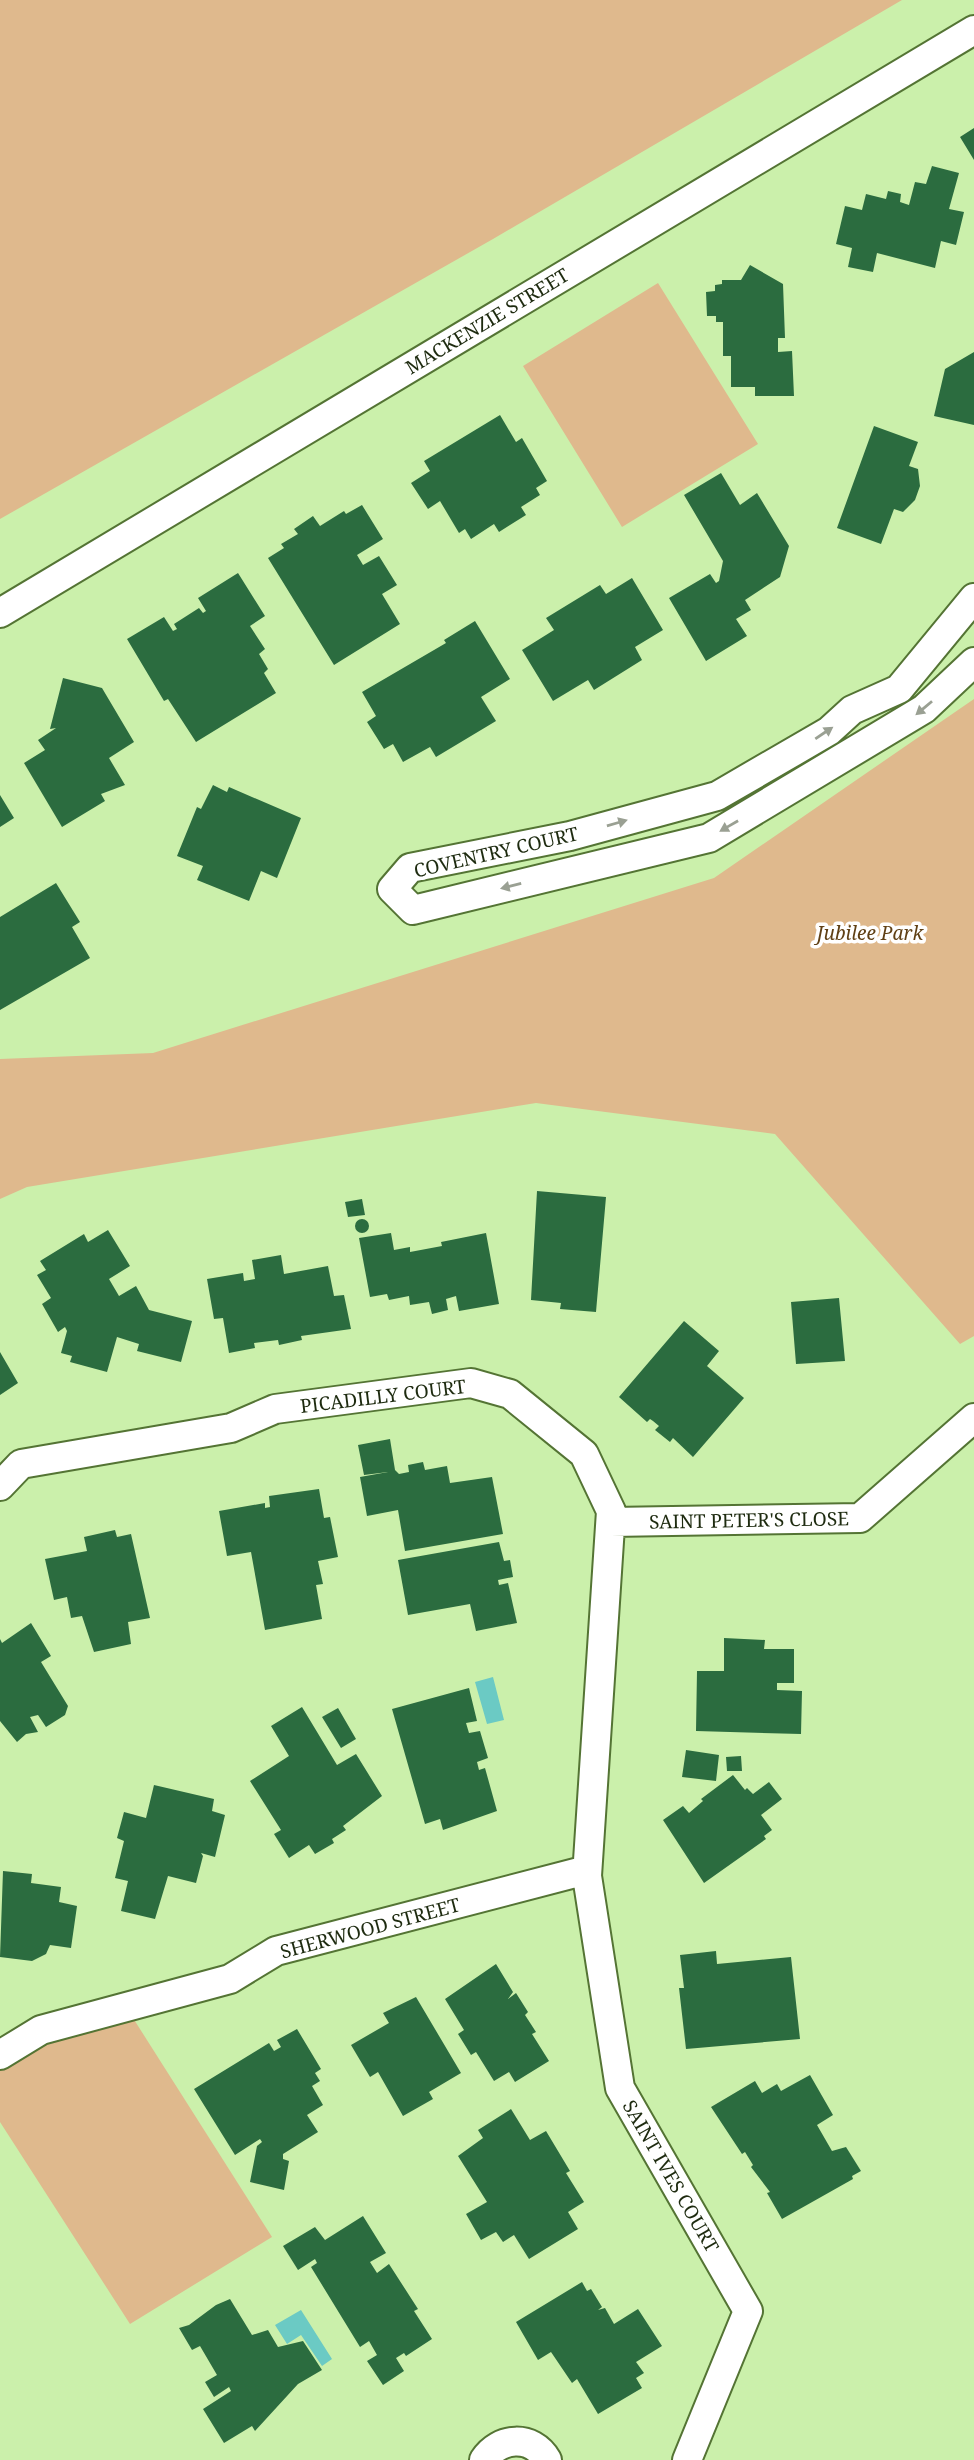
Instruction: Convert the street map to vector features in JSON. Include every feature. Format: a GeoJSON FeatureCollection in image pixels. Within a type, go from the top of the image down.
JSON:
{"type":"FeatureCollection","features":[{"type":"Feature","properties":{"kind":"street","name":"MACKENZIE STREET"},"geometry":{"type":"LineString","coordinates":[[0,613],[974,30]]}},
{"type":"Feature","properties":{"kind":"street","name":"COVENTRY COURT"},"geometry":{"type":"LineString","coordinates":[[974,598],[899,689],[852,710],[829,731],[717,796],[570,836],[411,868],[393,890],[413,910],[709,838],[924,709],[974,662]]}},
{"type":"Feature","properties":{"kind":"street","name":"PICADILLY COURT"},"geometry":{"type":"LineString","coordinates":[[0,1486],[21,1464],[231,1428],[275,1409],[471,1383],[510,1394],[584,1454],[611,1511],[587,1875]]}},
{"type":"Feature","properties":{"kind":"street","name":"SAINT PETER'S CLOSE"},"geometry":{"type":"LineString","coordinates":[[611,1522],[860,1518],[974,1419]]}},
{"type":"Feature","properties":{"kind":"street","name":"SHERWOOD STREET"},"geometry":{"type":"LineString","coordinates":[[0,2055],[41,2030],[230,1979],[276,1951],[579,1872],[587,1875]]}},
{"type":"Feature","properties":{"kind":"street","name":"SAINT IVES COURT"},"geometry":{"type":"LineString","coordinates":[[587,1875],[620,2088],[748,2311],[687,2460]]}},
{"type":"Feature","properties":{"kind":"street"},"geometry":{"type":"LineString","coordinates":[[484,2460],[492,2449],[514,2441],[537,2447],[547,2460]]}},
{"type":"Feature","properties":{"kind":"green space"},"geometry":{"type":"Polygon","coordinates":[[[0,0],[902,0],[493,239],[0,519],[0,0]]]}},
{"type":"Feature","properties":{"kind":"green space"},"geometry":{"type":"Polygon","coordinates":[[[658,283],[758,444],[622,527],[523,366],[658,283]]]}},
{"type":"Feature","properties":{"kind":"green space","name":"Jubilee Park"},"geometry":{"type":"Polygon","coordinates":[[[974,699],[974,1336],[960,1344],[775,1134],[536,1103],[27,1187],[0,1199],[0,1059],[153,1053],[714,878],[974,699]]]}},
{"type":"Feature","properties":{"kind":"green space"},"geometry":{"type":"Polygon","coordinates":[[[126,2007],[272,2237],[130,2324],[0,2122],[0,2055],[126,2007]]]}},
{"type":"Feature","properties":{"kind":"water"},"geometry":{"type":"Polygon","coordinates":[[[493,1677],[504,1720],[487,1724],[475,1682],[493,1677]]]}},
{"type":"Feature","properties":{"kind":"water"},"geometry":{"type":"Polygon","coordinates":[[[301,2310],[332,2359],[322,2366],[301,2335],[287,2344],[275,2325],[301,2310]]]}},
{"type":"Feature","properties":{"kind":"building"},"geometry":{"type":"Polygon","coordinates":[[[974,128],[974,160],[960,137],[974,128]]]}},
{"type":"Feature","properties":{"kind":"building"},"geometry":{"type":"Polygon","coordinates":[[[932,166],[959,173],[949,209],[964,212],[956,245],[941,241],[935,268],[877,253],[873,272],[848,267],[852,248],[836,244],[845,206],[862,210],[866,194],[886,199],[888,191],[901,194],[900,202],[909,205],[915,182],[926,184],[932,166]]]}},
{"type":"Feature","properties":{"kind":"building"},"geometry":{"type":"Polygon","coordinates":[[[750,265],[783,284],[785,338],[778,338],[778,352],[792,351],[794,396],[755,396],[755,387],[731,387],[731,356],[723,356],[723,322],[716,322],[716,316],[707,316],[706,292],[715,291],[715,285],[722,284],[722,280],[741,280],[750,265]]]}},
{"type":"Feature","properties":{"kind":"building"},"geometry":{"type":"Polygon","coordinates":[[[974,352],[974,425],[934,416],[945,369],[974,352]]]}},
{"type":"Feature","properties":{"kind":"building"},"geometry":{"type":"Polygon","coordinates":[[[500,415],[516,442],[522,438],[547,481],[536,488],[540,495],[521,507],[526,515],[499,532],[494,524],[471,539],[465,529],[459,533],[440,501],[428,509],[411,483],[430,471],[424,461],[500,415]]]}},
{"type":"Feature","properties":{"kind":"building"},"geometry":{"type":"Polygon","coordinates":[[[874,426],[918,442],[909,466],[918,469],[920,486],[915,500],[903,512],[894,509],[881,544],[837,528],[874,426]]]}},
{"type":"Feature","properties":{"kind":"building"},"geometry":{"type":"Polygon","coordinates":[[[721,473],[740,505],[757,493],[789,546],[780,577],[745,600],[751,610],[736,619],[747,636],[706,661],[669,598],[710,574],[716,583],[719,581],[723,561],[684,495],[721,473]]]}},
{"type":"Feature","properties":{"kind":"building"},"geometry":{"type":"Polygon","coordinates":[[[362,505],[383,539],[357,555],[363,565],[379,556],[397,585],[382,594],[400,624],[334,665],[268,558],[284,548],[281,544],[298,534],[294,529],[313,516],[320,526],[344,511],[346,514],[362,505]]]}},
{"type":"Feature","properties":{"kind":"building"},"geometry":{"type":"Polygon","coordinates":[[[238,573],[265,616],[250,626],[265,649],[259,654],[268,669],[264,673],[276,693],[196,742],[168,699],[164,701],[127,639],[164,617],[173,631],[177,629],[174,624],[199,608],[203,613],[206,611],[198,598],[238,573]]]}},
{"type":"Feature","properties":{"kind":"building"},"geometry":{"type":"Polygon","coordinates":[[[632,578],[663,630],[635,647],[642,660],[594,690],[588,680],[553,701],[522,650],[554,630],[546,618],[600,585],[606,594],[632,578]]]}},
{"type":"Feature","properties":{"kind":"building"},"geometry":{"type":"Polygon","coordinates":[[[475,621],[510,679],[481,697],[496,721],[436,757],[430,747],[403,762],[393,744],[384,749],[367,722],[376,716],[362,692],[446,643],[444,640],[475,621]]]}},
{"type":"Feature","properties":{"kind":"building"},"geometry":{"type":"Polygon","coordinates":[[[63,678],[102,688],[134,742],[109,758],[125,785],[101,794],[105,801],[62,827],[24,763],[45,750],[38,740],[56,728],[50,729],[63,678]]]}},
{"type":"Feature","properties":{"kind":"building"},"geometry":{"type":"Polygon","coordinates":[[[213,785],[227,792],[229,787],[301,818],[277,878],[261,871],[249,901],[197,880],[203,866],[177,856],[197,807],[201,809],[213,785]]]}},
{"type":"Feature","properties":{"kind":"building"},"geometry":{"type":"Polygon","coordinates":[[[0,795],[14,818],[0,827],[0,795]]]}},
{"type":"Feature","properties":{"kind":"building"},"geometry":{"type":"Polygon","coordinates":[[[56,883],[80,922],[72,927],[90,958],[0,1010],[0,917],[56,883]]]}},
{"type":"Feature","properties":{"kind":"building"},"geometry":{"type":"Polygon","coordinates":[[[537,1191],[606,1197],[596,1312],[560,1309],[561,1303],[531,1300],[537,1191]]]}},
{"type":"Feature","properties":{"kind":"building"},"geometry":{"type":"Polygon","coordinates":[[[362,1199],[365,1215],[348,1217],[345,1202],[362,1199]]]}},
{"type":"Feature","properties":{"kind":"building"},"geometry":{"type":"Polygon","coordinates":[[[362,1219],[367,1221],[367,1231],[362,1233],[357,1231],[355,1226],[357,1221],[362,1219]]]}},
{"type":"Feature","properties":{"kind":"building"},"geometry":{"type":"Polygon","coordinates":[[[108,1230],[130,1266],[109,1279],[119,1296],[136,1286],[149,1310],[192,1321],[181,1362],[137,1351],[139,1344],[117,1337],[107,1372],[70,1362],[72,1356],[61,1353],[67,1331],[65,1327],[58,1332],[42,1304],[51,1298],[37,1275],[46,1270],[40,1261],[84,1234],[88,1242],[108,1230]]]}},
{"type":"Feature","properties":{"kind":"building"},"geometry":{"type":"Polygon","coordinates":[[[391,1233],[394,1250],[410,1247],[410,1252],[442,1246],[441,1242],[486,1233],[499,1304],[459,1311],[456,1296],[446,1299],[448,1310],[432,1314],[429,1302],[410,1305],[409,1296],[389,1300],[387,1294],[370,1297],[359,1238],[391,1233]]]}},
{"type":"Feature","properties":{"kind":"building"},"geometry":{"type":"Polygon","coordinates":[[[281,1255],[284,1274],[328,1266],[334,1296],[344,1295],[351,1329],[301,1336],[302,1340],[279,1345],[278,1340],[254,1343],[255,1348],[229,1353],[223,1318],[214,1319],[207,1279],[243,1273],[244,1281],[255,1279],[252,1260],[281,1255]]]}},
{"type":"Feature","properties":{"kind":"building"},"geometry":{"type":"Polygon","coordinates":[[[839,1298],[845,1361],[796,1364],[791,1302],[839,1298]]]}},
{"type":"Feature","properties":{"kind":"building"},"geometry":{"type":"Polygon","coordinates":[[[684,1321],[719,1351],[707,1366],[744,1398],[693,1457],[673,1438],[670,1442],[655,1430],[659,1426],[650,1419],[647,1422],[619,1397],[684,1321]]]}},
{"type":"Feature","properties":{"kind":"building"},"geometry":{"type":"Polygon","coordinates":[[[0,1352],[18,1383],[0,1395],[0,1352]]]}},
{"type":"Feature","properties":{"kind":"building"},"geometry":{"type":"Polygon","coordinates":[[[390,1439],[395,1470],[399,1474],[409,1472],[408,1465],[423,1462],[425,1470],[447,1466],[450,1483],[492,1477],[503,1534],[405,1551],[398,1510],[367,1516],[360,1477],[388,1472],[364,1475],[358,1445],[390,1439]]]}},
{"type":"Feature","properties":{"kind":"building"},"geometry":{"type":"Polygon","coordinates":[[[319,1489],[324,1518],[330,1517],[338,1557],[318,1561],[323,1584],[316,1585],[322,1619],[265,1630],[251,1552],[227,1556],[219,1511],[265,1503],[265,1508],[270,1507],[269,1496],[319,1489]]]}},
{"type":"Feature","properties":{"kind":"building"},"geometry":{"type":"Polygon","coordinates":[[[115,1530],[117,1537],[131,1534],[150,1618],[128,1622],[131,1644],[94,1652],[82,1616],[71,1618],[67,1597],[54,1600],[45,1559],[87,1551],[84,1537],[115,1530]]]}},
{"type":"Feature","properties":{"kind":"building"},"geometry":{"type":"Polygon","coordinates":[[[499,1542],[504,1561],[510,1560],[513,1577],[498,1580],[499,1585],[508,1583],[517,1623],[476,1631],[470,1604],[408,1615],[398,1560],[499,1542]]]}},
{"type":"Feature","properties":{"kind":"building"},"geometry":{"type":"Polygon","coordinates":[[[31,1623],[51,1656],[41,1662],[68,1706],[65,1715],[46,1727],[38,1715],[30,1717],[38,1732],[26,1734],[17,1742],[0,1721],[0,1639],[2,1643],[31,1623]]]}},
{"type":"Feature","properties":{"kind":"building"},"geometry":{"type":"Polygon","coordinates":[[[724,1638],[765,1640],[764,1649],[794,1649],[794,1683],[777,1683],[777,1690],[802,1691],[801,1734],[696,1731],[697,1671],[724,1671],[724,1638]]]}},
{"type":"Feature","properties":{"kind":"building"},"geometry":{"type":"Polygon","coordinates":[[[469,1688],[477,1721],[466,1723],[469,1733],[480,1731],[488,1758],[477,1762],[479,1770],[485,1768],[497,1811],[443,1830],[440,1819],[425,1824],[392,1709],[469,1688]]]}},
{"type":"Feature","properties":{"kind":"building"},"geometry":{"type":"Polygon","coordinates":[[[302,1707],[337,1765],[356,1754],[382,1796],[343,1826],[346,1830],[332,1839],[334,1843],[315,1854],[309,1845],[289,1858],[274,1834],[281,1830],[250,1781],[289,1756],[271,1726],[302,1707]]]}},
{"type":"Feature","properties":{"kind":"building"},"geometry":{"type":"Polygon","coordinates":[[[338,1708],[356,1739],[341,1748],[322,1717],[338,1708]]]}},
{"type":"Feature","properties":{"kind":"building"},"geometry":{"type":"Polygon","coordinates":[[[686,1750],[719,1755],[716,1781],[682,1777],[686,1750]]]}},
{"type":"Feature","properties":{"kind":"building"},"geometry":{"type":"Polygon","coordinates":[[[741,1756],[742,1771],[727,1771],[726,1757],[741,1756]]]}},
{"type":"Feature","properties":{"kind":"building"},"geometry":{"type":"Polygon","coordinates":[[[733,1775],[745,1790],[747,1788],[753,1794],[769,1782],[782,1799],[761,1815],[772,1830],[764,1836],[766,1839],[704,1883],[663,1820],[683,1806],[689,1813],[703,1801],[701,1799],[733,1775]]]}},
{"type":"Feature","properties":{"kind":"building"},"geometry":{"type":"Polygon","coordinates":[[[154,1785],[214,1799],[212,1811],[225,1815],[215,1857],[201,1853],[203,1856],[196,1883],[168,1876],[155,1919],[121,1911],[128,1881],[115,1878],[124,1841],[117,1838],[124,1812],[146,1818],[154,1785]]]}},
{"type":"Feature","properties":{"kind":"building"},"geometry":{"type":"Polygon","coordinates":[[[3,1871],[32,1874],[31,1883],[61,1887],[59,1902],[77,1906],[71,1948],[50,1945],[46,1954],[32,1961],[0,1957],[3,1871]]]}},
{"type":"Feature","properties":{"kind":"building"},"geometry":{"type":"Polygon","coordinates":[[[716,1951],[717,1964],[791,1957],[800,2039],[686,2049],[679,1988],[684,1988],[680,1955],[716,1951]]]}},
{"type":"Feature","properties":{"kind":"building"},"geometry":{"type":"Polygon","coordinates":[[[496,1964],[513,1992],[508,1999],[516,1993],[536,2032],[532,2034],[549,2061],[515,2082],[509,2072],[494,2081],[476,2052],[471,2055],[458,2034],[464,2030],[445,1999],[496,1964]]]}},
{"type":"Feature","properties":{"kind":"building"},"geometry":{"type":"Polygon","coordinates":[[[416,1997],[461,2073],[429,2092],[433,2099],[403,2116],[378,2072],[370,2077],[351,2045],[389,2023],[383,2013],[416,1997]]]}},
{"type":"Feature","properties":{"kind":"building"},"geometry":{"type":"Polygon","coordinates":[[[297,2029],[321,2069],[315,2073],[320,2081],[312,2086],[323,2105],[307,2115],[318,2132],[283,2154],[283,2159],[289,2161],[284,2190],[250,2182],[257,2146],[262,2142],[260,2139],[235,2155],[194,2089],[269,2043],[274,2051],[281,2047],[277,2040],[297,2029]]]}},
{"type":"Feature","properties":{"kind":"building"},"geometry":{"type":"Polygon","coordinates":[[[810,2075],[833,2115],[817,2125],[832,2151],[846,2147],[861,2171],[852,2176],[853,2179],[782,2219],[767,2193],[770,2192],[751,2167],[753,2165],[745,2152],[742,2154],[711,2107],[755,2081],[762,2093],[777,2084],[781,2091],[810,2075]]]}},
{"type":"Feature","properties":{"kind":"building"},"geometry":{"type":"Polygon","coordinates":[[[511,2109],[530,2140],[546,2131],[570,2171],[566,2173],[584,2202],[568,2212],[578,2229],[529,2259],[514,2235],[503,2242],[496,2232],[481,2240],[466,2214],[487,2202],[458,2156],[483,2138],[478,2130],[511,2109]]]}},
{"type":"Feature","properties":{"kind":"building"},"geometry":{"type":"Polygon","coordinates":[[[363,2216],[386,2253],[370,2262],[377,2273],[389,2264],[418,2309],[414,2311],[432,2339],[406,2356],[404,2353],[396,2358],[404,2371],[383,2385],[367,2361],[377,2355],[369,2341],[360,2347],[311,2267],[317,2263],[315,2259],[298,2270],[283,2246],[315,2227],[325,2240],[363,2216]]]}},
{"type":"Feature","properties":{"kind":"building"},"geometry":{"type":"Polygon","coordinates":[[[582,2282],[587,2291],[591,2289],[602,2307],[598,2310],[605,2308],[614,2324],[638,2309],[662,2346],[636,2362],[644,2373],[636,2378],[642,2388],[598,2414],[577,2379],[572,2383],[551,2352],[538,2360],[516,2322],[582,2282]]]}},
{"type":"Feature","properties":{"kind":"building"},"geometry":{"type":"Polygon","coordinates":[[[230,2299],[252,2335],[268,2330],[278,2347],[303,2341],[322,2370],[298,2384],[255,2431],[252,2426],[224,2443],[203,2409],[231,2391],[229,2387],[214,2397],[205,2382],[217,2375],[200,2346],[192,2350],[179,2328],[189,2325],[216,2305],[230,2299]]]}}]}
